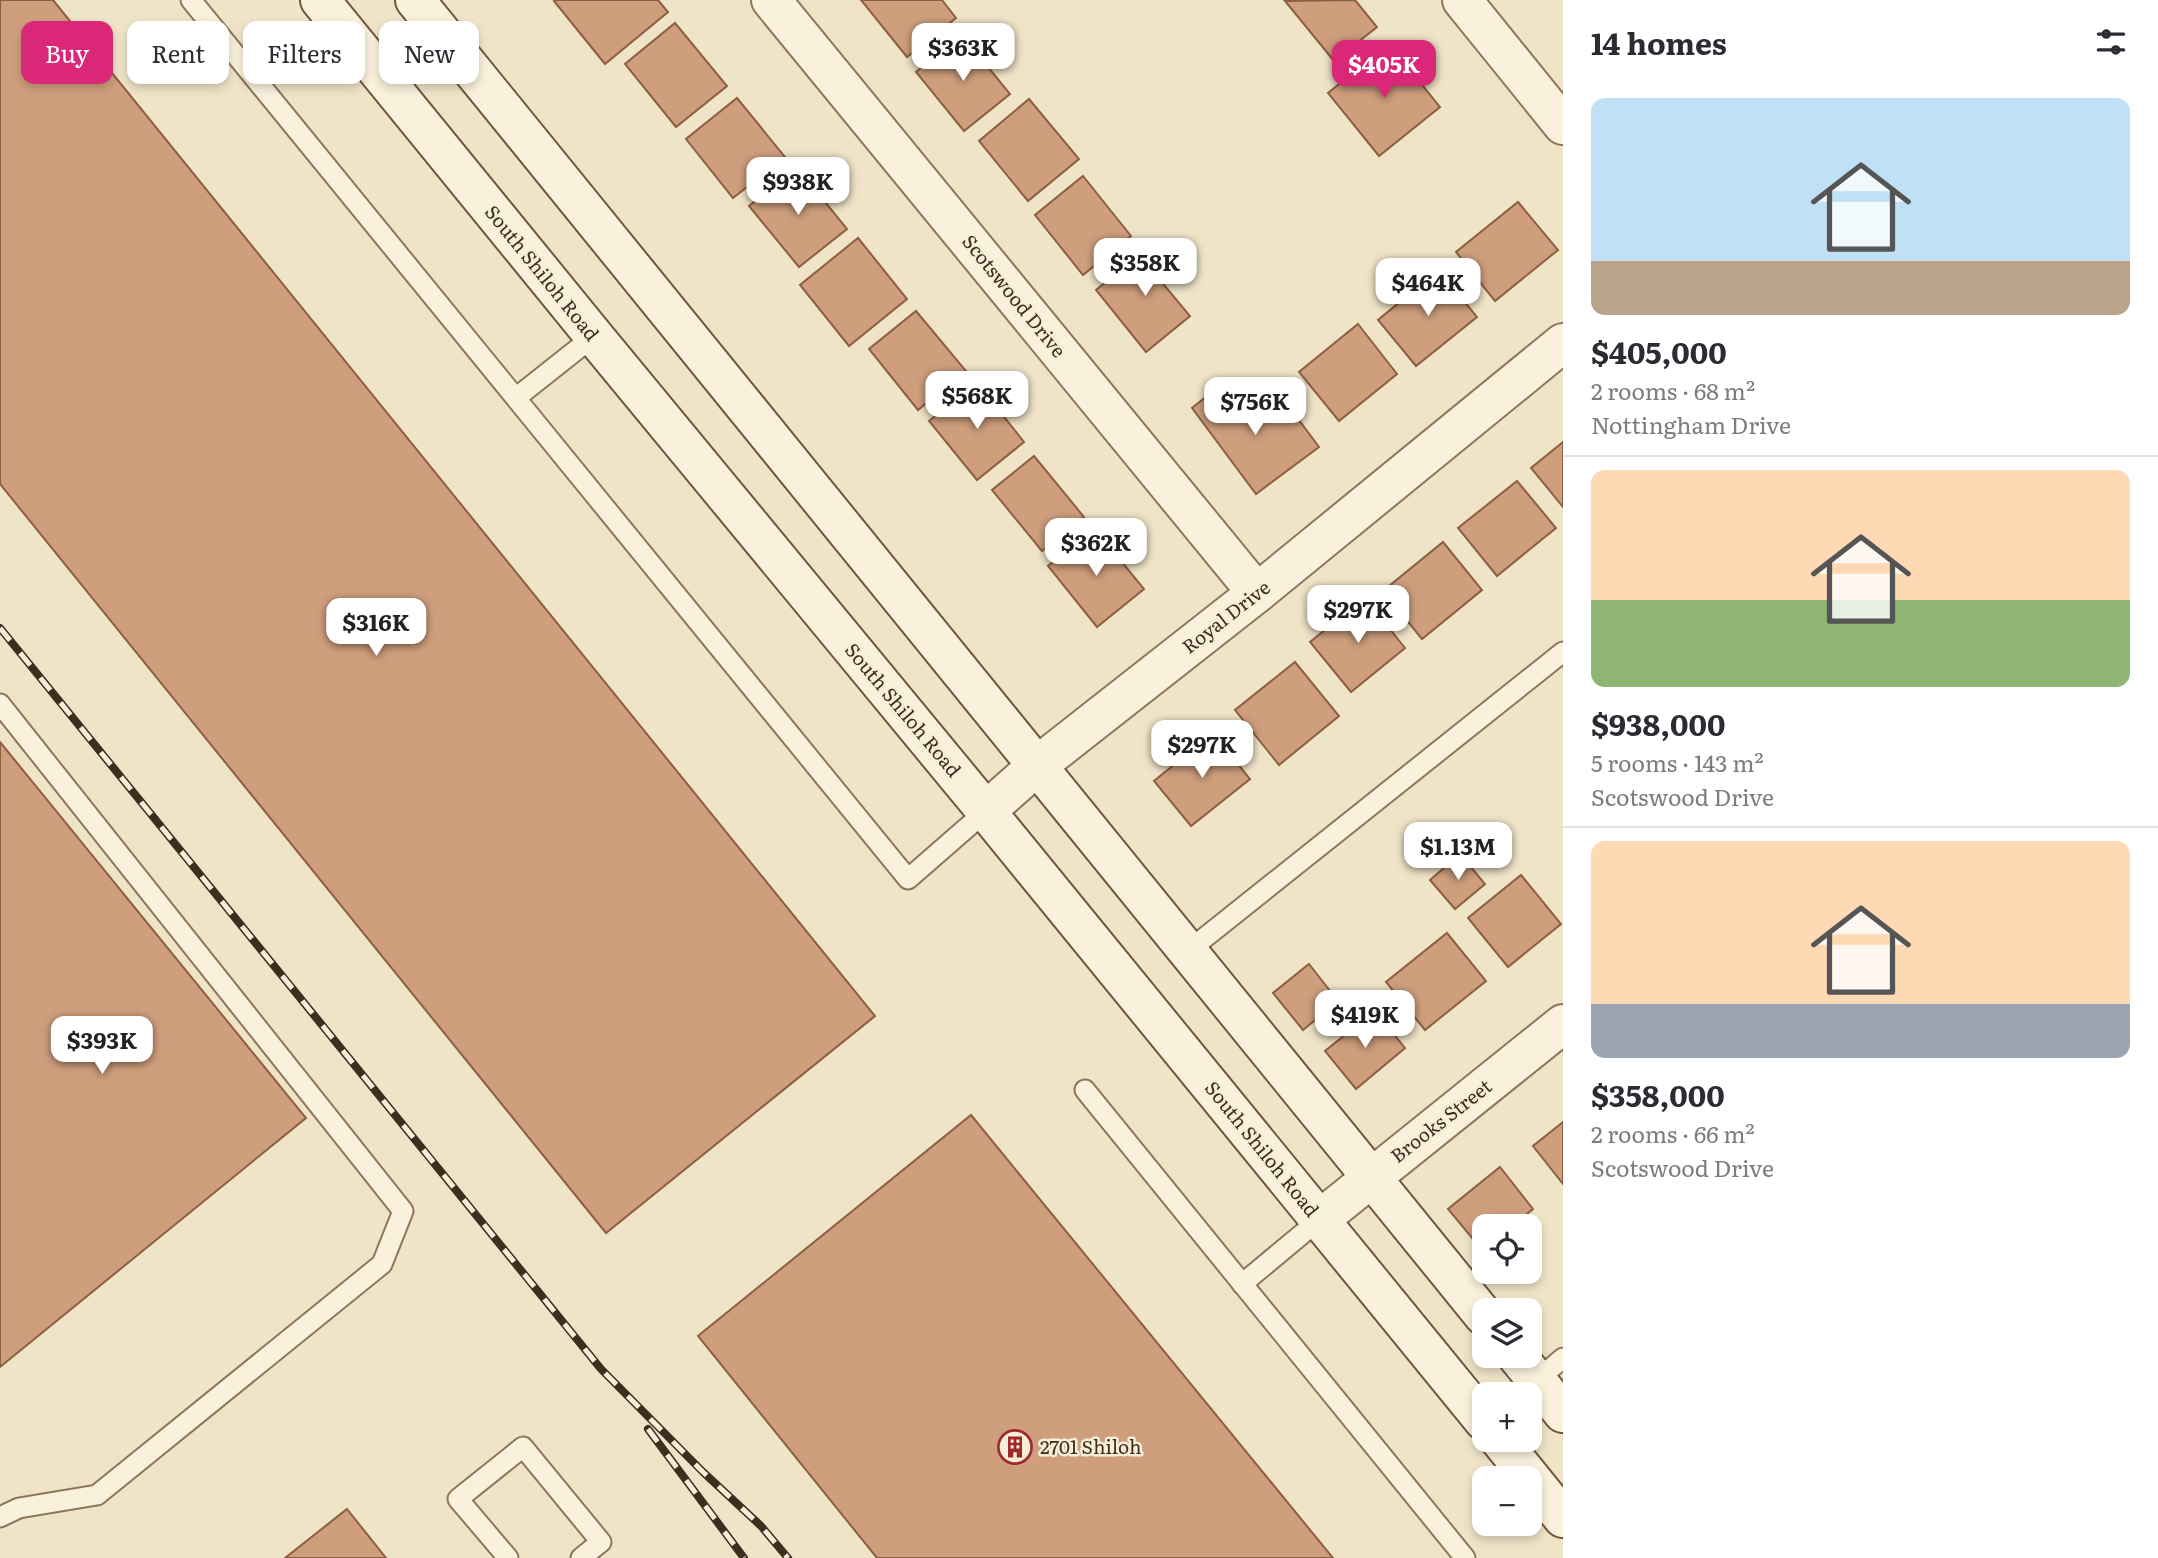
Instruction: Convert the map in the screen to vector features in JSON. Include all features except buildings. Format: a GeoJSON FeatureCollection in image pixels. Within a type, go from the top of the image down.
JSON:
{"type":"FeatureCollection","features":[{"type":"Feature","properties":{"kind":"main road","name":"South Shiloh Road"},"geometry":{"type":"LineString","coordinates":[[320,0],[1472,1406]]}},
{"type":"Feature","properties":{"kind":"main road"},"geometry":{"type":"LineString","coordinates":[[415,0],[1472,1301]]}},
{"type":"Feature","properties":{"kind":"main road","name":"Scotswood Drive"},"geometry":{"type":"LineString","coordinates":[[771,0],[1257,593]]}},
{"type":"Feature","properties":{"kind":"main road"},"geometry":{"type":"LineString","coordinates":[[1461,0],[1563,125]]}},
{"type":"Feature","properties":{"kind":"main road","name":"Royal Drive"},"geometry":{"type":"LineString","coordinates":[[986,811],[1038,765],[1257,593],[1563,343]]}},
{"type":"Feature","properties":{"kind":"main road","name":"Brooks Street"},"geometry":{"type":"LineString","coordinates":[[1319,1220],[1563,1024]]}},
{"type":"Feature","properties":{"kind":"main road"},"geometry":{"type":"LineString","coordinates":[[1540,1368],[1563,1413]]}},
{"type":"Feature","properties":{"kind":"main road"},"geometry":{"type":"LineString","coordinates":[[1510,1452],[1563,1518]]}},
{"type":"Feature","properties":{"kind":"lane"},"geometry":{"type":"LineString","coordinates":[[191,0],[908,879],[986,811]]}},
{"type":"Feature","properties":{"kind":"lane"},"geometry":{"type":"LineString","coordinates":[[517,397],[593,336]]}},
{"type":"Feature","properties":{"kind":"lane"},"geometry":{"type":"LineString","coordinates":[[1188,951],[1563,652]]}},
{"type":"Feature","properties":{"kind":"lane"},"geometry":{"type":"LineString","coordinates":[[0,704],[402,1211],[382,1264],[97,1495],[19,1508],[0,1517]]}},
{"type":"Feature","properties":{"kind":"lane"},"geometry":{"type":"LineString","coordinates":[[1085,1090],[1465,1558]]}},
{"type":"Feature","properties":{"kind":"lane"},"geometry":{"type":"LineString","coordinates":[[1242,1284],[1319,1220]]}},
{"type":"Feature","properties":{"kind":"lane"},"geometry":{"type":"LineString","coordinates":[[508,1558],[458,1499],[523,1447],[601,1542],[581,1558]]}},
{"type":"Feature","properties":{"kind":"railway"},"geometry":{"type":"LineString","coordinates":[[0,628],[601,1369],[761,1526],[788,1558]]}},
{"type":"Feature","properties":{"kind":"railway"},"geometry":{"type":"LineString","coordinates":[[648,1429],[744,1558]]}},
{"type":"Feature","properties":{"kind":"place","name":"2701 Shiloh"},"geometry":{"type":"Point","coordinates":[1015,1447]}}]}
